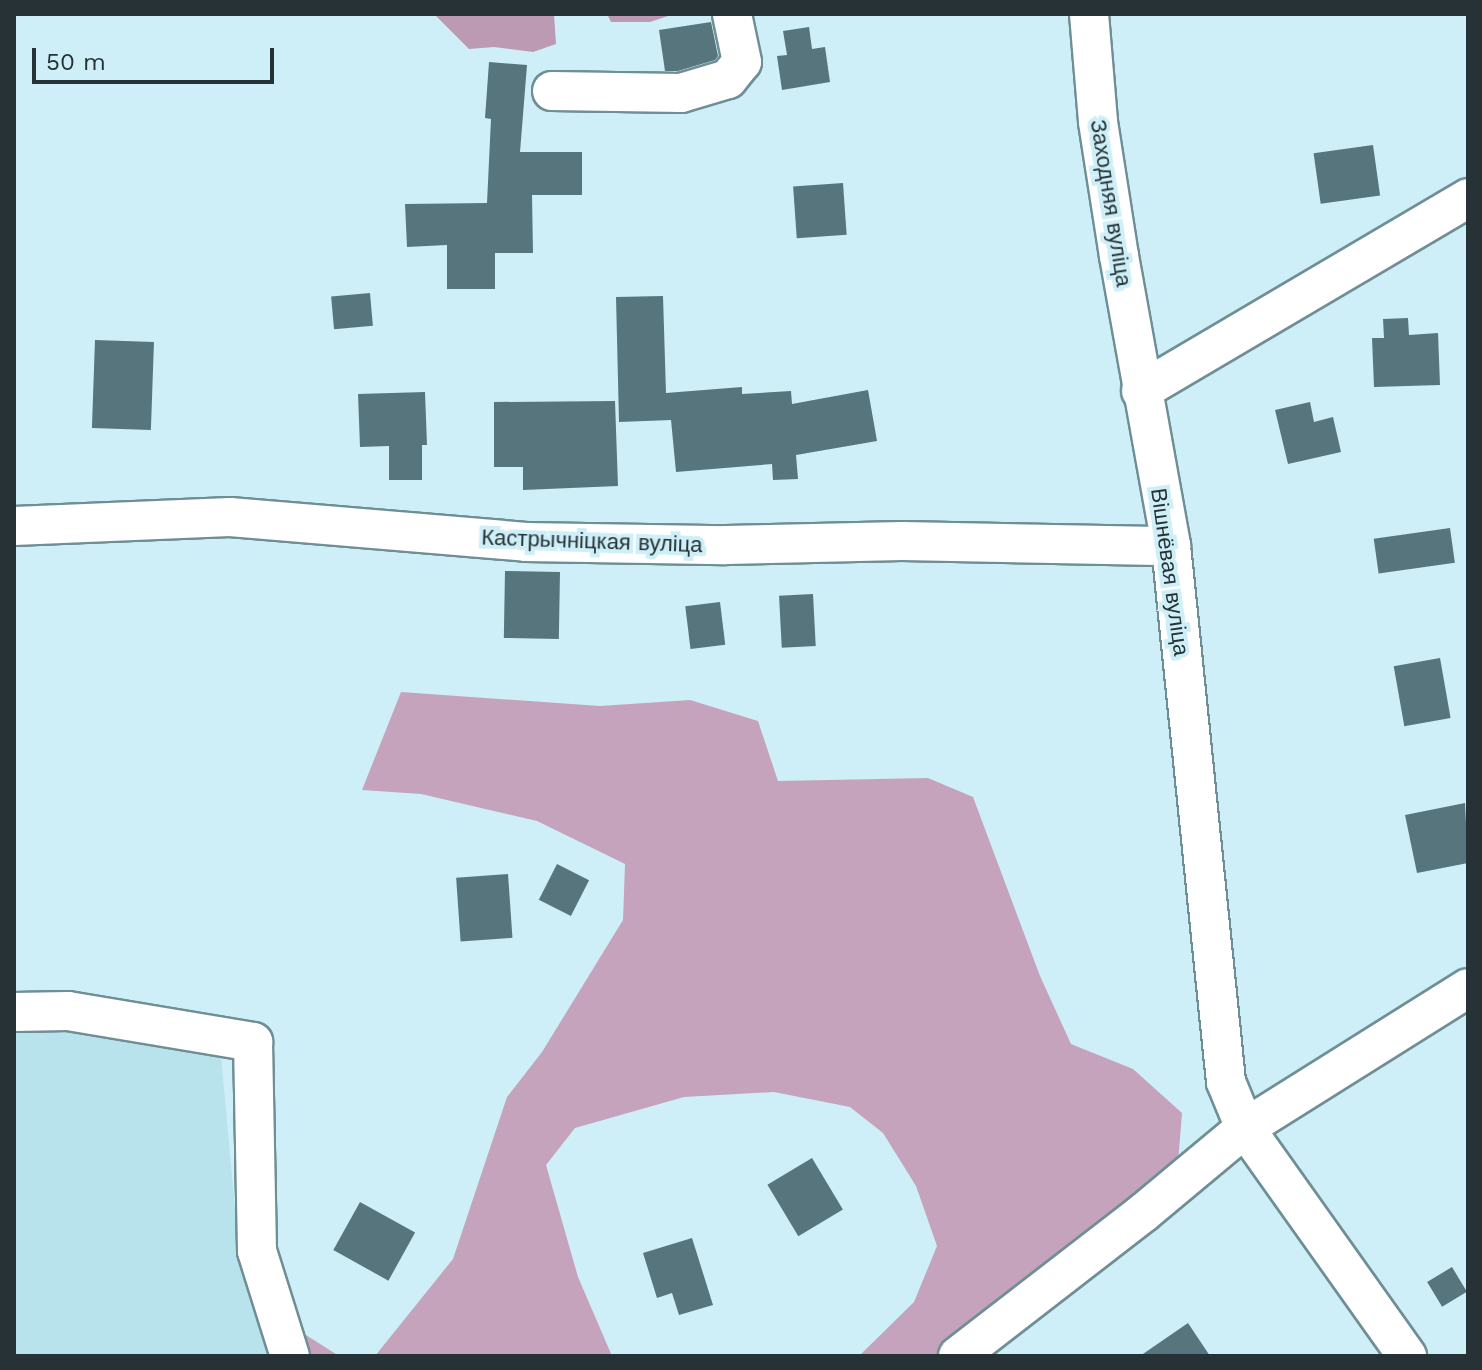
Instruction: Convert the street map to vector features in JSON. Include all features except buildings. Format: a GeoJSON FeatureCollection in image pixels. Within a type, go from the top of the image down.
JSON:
{"type":"FeatureCollection","features":[{"type":"Feature","properties":{"kind":"street"},"geometry":{"type":"LineString","coordinates":[[552,91],[681,93],[728,79],[742,62],[732,14]]}},
{"type":"Feature","properties":{"kind":"street","name":"Заходняя вуліца"},"geometry":{"type":"LineString","coordinates":[[1089,14],[1098,122],[1141,391]]}},
{"type":"Feature","properties":{"kind":"street"},"geometry":{"type":"LineString","coordinates":[[1141,391],[1468,198]]}},
{"type":"Feature","properties":{"kind":"street","name":"Вішнёвая вуліца"},"geometry":{"type":"LineString","coordinates":[[1141,391],[1171,546],[1226,1082],[1245,1128],[1407,1356]]}},
{"type":"Feature","properties":{"kind":"street","name":"Кастрычніцкая вуліца"},"geometry":{"type":"LineString","coordinates":[[14,526],[230,517],[526,542],[726,545],[902,541],[1171,546]]}},
{"type":"Feature","properties":{"kind":"street"},"geometry":{"type":"LineString","coordinates":[[958,1356],[1143,1213],[1245,1128],[1468,988]]}},
{"type":"Feature","properties":{"kind":"street"},"geometry":{"type":"LineString","coordinates":[[14,1012],[68,1011],[253,1042],[257,1251],[290,1356]]}},
{"type":"Feature","properties":{"kind":"shaded area"},"geometry":{"type":"Polygon","coordinates":[[[434,14],[554,14],[556,44],[533,52],[494,47],[469,49],[434,14]]]}},
{"type":"Feature","properties":{"kind":"shaded area"},"geometry":{"type":"Polygon","coordinates":[[[607,14],[674,14],[650,22],[611,22],[607,14]]]}},
{"type":"Feature","properties":{"kind":"shaded area"},"geometry":{"type":"Polygon","coordinates":[[[401,692],[600,706],[690,700],[758,721],[778,781],[928,778],[973,797],[1040,976],[1071,1044],[1133,1069],[1182,1113],[1178,1163],[935,1356],[859,1356],[914,1302],[937,1246],[916,1186],[883,1133],[850,1107],[774,1092],[684,1097],[575,1128],[546,1165],[578,1277],[612,1356],[375,1356],[453,1259],[507,1097],[542,1052],[623,920],[625,864],[537,821],[421,794],[362,790],[401,692]]]}},
{"type":"Feature","properties":{"kind":"shaded area"},"geometry":{"type":"Polygon","coordinates":[[[83,1028],[221,1056],[239,1252],[267,1356],[14,1356],[14,1029],[83,1028]]]}},
{"type":"Feature","properties":{"kind":"shaded area"},"geometry":{"type":"Polygon","coordinates":[[[262,1307],[339,1356],[276,1356],[262,1307]]]}}]}
